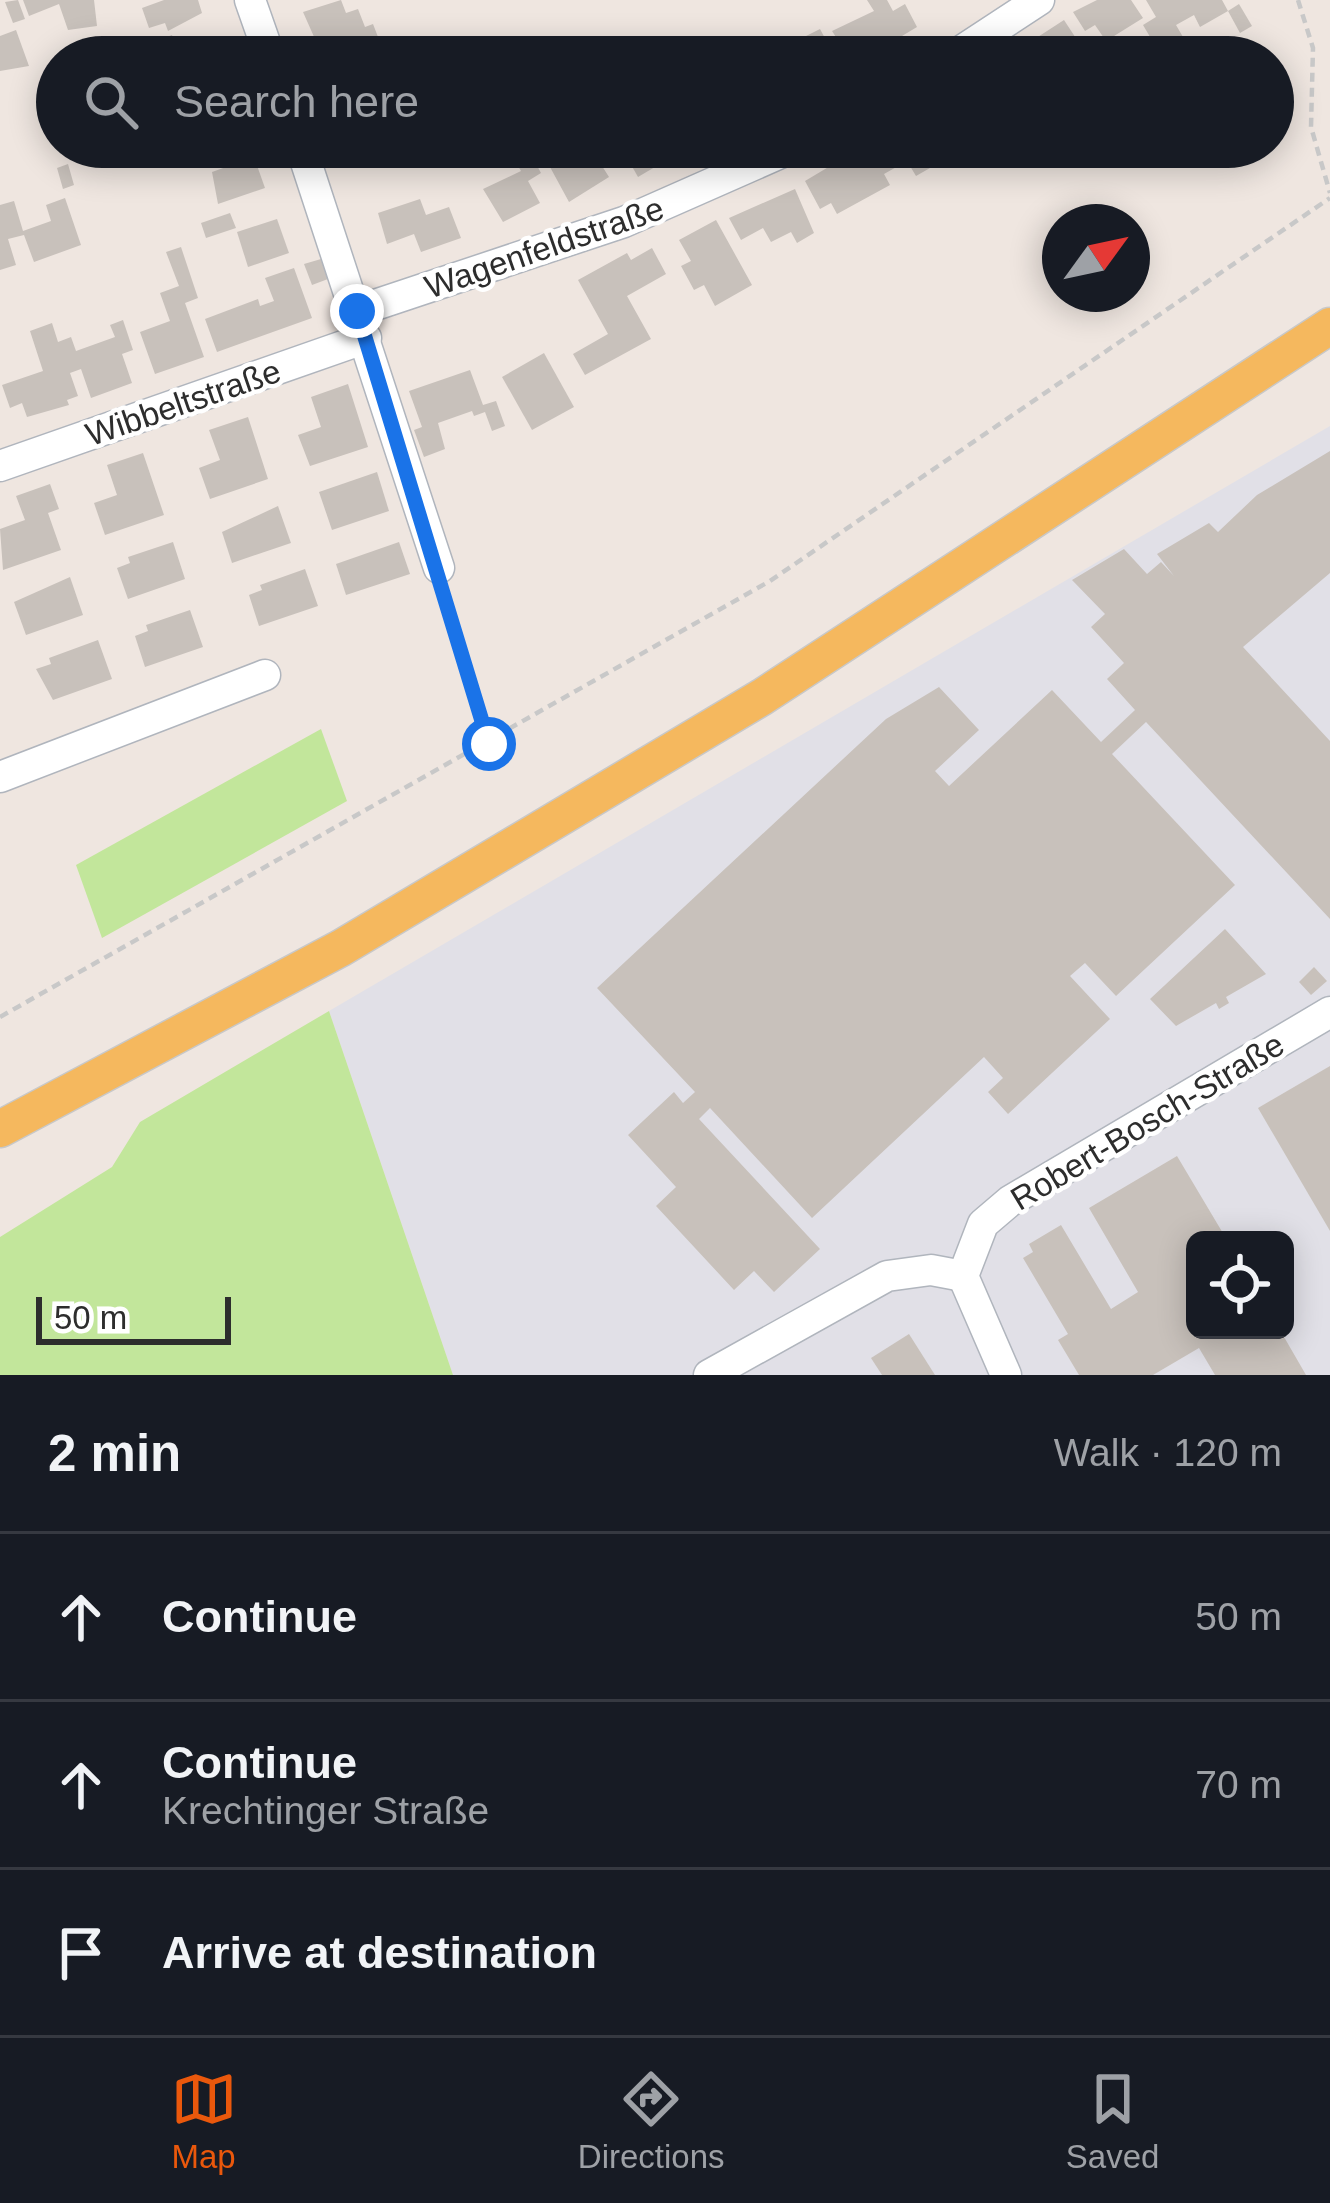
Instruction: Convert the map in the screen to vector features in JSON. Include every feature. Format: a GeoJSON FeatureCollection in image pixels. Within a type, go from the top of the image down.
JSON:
{"type":"FeatureCollection","features":[{"type":"Feature","properties":{"kind":"main road"},"geometry":{"type":"LineString","coordinates":[[0,1129],[341,947],[742,709],[1330,326]]}},
{"type":"Feature","properties":{"kind":"street"},"geometry":{"type":"LineString","coordinates":[[250,0],[263,36]]}},
{"type":"Feature","properties":{"kind":"street"},"geometry":{"type":"LineString","coordinates":[[984,36],[1039,0]]}},
{"type":"Feature","properties":{"kind":"street"},"geometry":{"type":"LineString","coordinates":[[308,168],[439,568]]}},
{"type":"Feature","properties":{"kind":"street","name":"Wagenfeldstraße"},"geometry":{"type":"LineString","coordinates":[[362,324],[624,222],[746,168]]}},
{"type":"Feature","properties":{"kind":"street","name":"Wibbeltstraße"},"geometry":{"type":"LineString","coordinates":[[0,466],[362,324]]}},
{"type":"Feature","properties":{"kind":"street"},"geometry":{"type":"LineString","coordinates":[[0,777],[265,676]]}},
{"type":"Feature","properties":{"kind":"street","name":"Robert-Bosch-Straße"},"geometry":{"type":"LineString","coordinates":[[963,1276],[983,1224],[1010,1201],[1330,1012]]}},
{"type":"Feature","properties":{"kind":"street"},"geometry":{"type":"LineString","coordinates":[[709,1375],[887,1276],[931,1270],[963,1276],[1006,1375]]}},
{"type":"Feature","properties":{"kind":"path"},"geometry":{"type":"LineString","coordinates":[[0,1017],[770,581],[1330,195],[1311,127],[1313,48],[1298,0]]}},
{"type":"Feature","properties":{"kind":"path"},"geometry":{"type":"LineString","coordinates":[[439,568],[489,744]]}},
{"type":"Feature","properties":{"kind":"shaded area"},"geometry":{"type":"Polygon","coordinates":[[[1330,426],[1330,1375],[453,1375],[329,1011],[1330,426]]]}},
{"type":"Feature","properties":{"kind":"green space"},"geometry":{"type":"Polygon","coordinates":[[[321,729],[347,801],[102,938],[76,865],[321,729]]]}},
{"type":"Feature","properties":{"kind":"green space"},"geometry":{"type":"Polygon","coordinates":[[[329,1011],[453,1375],[0,1375],[0,1237],[112,1167],[140,1122],[329,1011]]]}},
{"type":"Feature","properties":{"kind":"building"},"geometry":{"type":"Polygon","coordinates":[[[18,0],[25,19],[13,23],[5,2],[18,0]]]}},
{"type":"Feature","properties":{"kind":"building"},"geometry":{"type":"Polygon","coordinates":[[[23,0],[94,0],[97,26],[68,30],[59,4],[29,16],[23,0]]]}},
{"type":"Feature","properties":{"kind":"building"},"geometry":{"type":"Polygon","coordinates":[[[164,0],[198,0],[202,13],[168,31],[165,23],[149,28],[142,8],[164,0]]]}},
{"type":"Feature","properties":{"kind":"building"},"geometry":{"type":"Polygon","coordinates":[[[341,0],[346,13],[358,9],[365,27],[373,24],[378,36],[314,36],[303,12],[341,0]]]}},
{"type":"Feature","properties":{"kind":"building"},"geometry":{"type":"Polygon","coordinates":[[[867,0],[887,0],[893,11],[905,4],[917,27],[902,36],[835,36],[832,31],[874,11],[867,0]]]}},
{"type":"Feature","properties":{"kind":"building"},"geometry":{"type":"Polygon","coordinates":[[[1097,0],[1131,0],[1143,18],[1114,36],[1103,36],[1095,25],[1085,31],[1073,12],[1097,0]]]}},
{"type":"Feature","properties":{"kind":"building"},"geometry":{"type":"Polygon","coordinates":[[[1146,0],[1222,0],[1228,11],[1200,27],[1194,15],[1176,25],[1182,36],[1150,36],[1143,25],[1156,17],[1146,0]]]}},
{"type":"Feature","properties":{"kind":"building"},"geometry":{"type":"Polygon","coordinates":[[[1239,4],[1252,26],[1240,33],[1228,11],[1239,4]]]}},
{"type":"Feature","properties":{"kind":"building"},"geometry":{"type":"Polygon","coordinates":[[[1064,20],[1074,36],[1039,36],[1064,20]]]}},
{"type":"Feature","properties":{"kind":"building"},"geometry":{"type":"Polygon","coordinates":[[[16,30],[29,66],[0,71],[0,36],[16,30]]]}},
{"type":"Feature","properties":{"kind":"building"},"geometry":{"type":"Polygon","coordinates":[[[57,168],[69,168],[74,185],[63,189],[57,168]]]}},
{"type":"Feature","properties":{"kind":"building"},"geometry":{"type":"Polygon","coordinates":[[[258,168],[265,188],[218,204],[212,172],[258,168]]]}},
{"type":"Feature","properties":{"kind":"building"},"geometry":{"type":"Polygon","coordinates":[[[538,168],[541,173],[528,181],[540,203],[503,222],[483,189],[538,168]]]}},
{"type":"Feature","properties":{"kind":"building"},"geometry":{"type":"Polygon","coordinates":[[[551,168],[603,168],[609,177],[569,202],[551,168]]]}},
{"type":"Feature","properties":{"kind":"building"},"geometry":{"type":"Polygon","coordinates":[[[633,168],[653,168],[638,177],[633,168]]]}},
{"type":"Feature","properties":{"kind":"building"},"geometry":{"type":"Polygon","coordinates":[[[827,168],[895,168],[884,174],[890,185],[837,214],[831,203],[820,209],[805,181],[827,168]]]}},
{"type":"Feature","properties":{"kind":"building"},"geometry":{"type":"Polygon","coordinates":[[[795,189],[814,233],[797,243],[791,232],[771,242],[763,228],[741,240],[729,218],[795,189]]]}},
{"type":"Feature","properties":{"kind":"building"},"geometry":{"type":"Polygon","coordinates":[[[65,198],[81,245],[34,262],[24,235],[8,239],[16,265],[0,270],[0,205],[14,201],[23,231],[51,221],[46,205],[65,198]]]}},
{"type":"Feature","properties":{"kind":"building"},"geometry":{"type":"Polygon","coordinates":[[[420,199],[426,215],[449,207],[461,238],[421,252],[414,234],[387,244],[378,213],[420,199]]]}},
{"type":"Feature","properties":{"kind":"building"},"geometry":{"type":"Polygon","coordinates":[[[230,213],[236,228],[206,238],[201,223],[230,213]]]}},
{"type":"Feature","properties":{"kind":"building"},"geometry":{"type":"Polygon","coordinates":[[[277,219],[289,253],[248,267],[237,232],[277,219]]]}},
{"type":"Feature","properties":{"kind":"building"},"geometry":{"type":"Polygon","coordinates":[[[716,220],[752,285],[715,306],[704,285],[694,290],[681,266],[691,261],[679,240],[716,220]]]}},
{"type":"Feature","properties":{"kind":"building"},"geometry":{"type":"Polygon","coordinates":[[[181,247],[198,298],[185,303],[204,357],[155,374],[140,332],[170,321],[160,293],[179,286],[166,252],[181,247]]]}},
{"type":"Feature","properties":{"kind":"building"},"geometry":{"type":"Polygon","coordinates":[[[652,248],[666,274],[627,296],[651,339],[585,375],[573,354],[608,334],[578,280],[627,253],[631,260],[652,248]]]}},
{"type":"Feature","properties":{"kind":"building"},"geometry":{"type":"Polygon","coordinates":[[[321,259],[328,279],[312,285],[304,264],[321,259]]]}},
{"type":"Feature","properties":{"kind":"building"},"geometry":{"type":"Polygon","coordinates":[[[294,268],[312,318],[217,352],[205,319],[258,299],[260,306],[274,301],[265,278],[294,268]]]}},
{"type":"Feature","properties":{"kind":"building"},"geometry":{"type":"Polygon","coordinates":[[[123,320],[133,350],[122,354],[132,383],[91,398],[81,369],[70,373],[78,396],[67,400],[69,405],[27,417],[22,403],[10,408],[2,385],[43,371],[30,331],[52,323],[58,342],[71,337],[76,351],[115,337],[110,325],[123,320]]]}},
{"type":"Feature","properties":{"kind":"building"},"geometry":{"type":"Polygon","coordinates":[[[544,353],[574,407],[532,430],[502,377],[544,353]]]}},
{"type":"Feature","properties":{"kind":"building"},"geometry":{"type":"Polygon","coordinates":[[[470,370],[483,405],[496,401],[505,426],[492,431],[485,412],[474,416],[472,411],[438,423],[445,449],[424,457],[414,430],[422,427],[409,391],[470,370]]]}},
{"type":"Feature","properties":{"kind":"building"},"geometry":{"type":"Polygon","coordinates":[[[348,384],[368,447],[310,466],[298,435],[321,427],[311,397],[348,384]]]}},
{"type":"Feature","properties":{"kind":"building"},"geometry":{"type":"Polygon","coordinates":[[[248,417],[268,479],[210,499],[199,468],[220,460],[209,430],[248,417]]]}},
{"type":"Feature","properties":{"kind":"building"},"geometry":{"type":"Polygon","coordinates":[[[1330,451],[1330,573],[1243,647],[1330,741],[1330,919],[1146,722],[1112,754],[1235,885],[1116,996],[1085,963],[1070,976],[1110,1019],[1008,1114],[988,1092],[1003,1078],[984,1057],[812,1218],[710,1108],[699,1119],[820,1249],[774,1292],[754,1271],[734,1290],[656,1206],[676,1187],[628,1135],[674,1092],[683,1103],[695,1092],[597,988],[886,719],[939,687],[979,730],[935,771],[949,786],[1052,690],[1101,742],[1135,710],[1107,679],[1124,663],[1091,627],[1105,614],[1072,580],[1124,549],[1147,574],[1161,562],[1174,576],[1157,554],[1209,523],[1218,532],[1257,495],[1330,451]]]}},
{"type":"Feature","properties":{"kind":"building"},"geometry":{"type":"Polygon","coordinates":[[[143,453],[164,515],[105,535],[94,503],[117,495],[107,465],[143,453]]]}},
{"type":"Feature","properties":{"kind":"building"},"geometry":{"type":"Polygon","coordinates":[[[377,472],[389,511],[332,530],[319,492],[377,472]]]}},
{"type":"Feature","properties":{"kind":"building"},"geometry":{"type":"Polygon","coordinates":[[[50,484],[59,509],[48,513],[61,550],[3,570],[0,529],[25,520],[16,496],[50,484]]]}},
{"type":"Feature","properties":{"kind":"building"},"geometry":{"type":"Polygon","coordinates":[[[278,506],[291,543],[232,563],[222,532],[278,506]]]}},
{"type":"Feature","properties":{"kind":"building"},"geometry":{"type":"Polygon","coordinates":[[[173,542],[185,579],[128,599],[117,568],[130,563],[128,557],[173,542]]]}},
{"type":"Feature","properties":{"kind":"building"},"geometry":{"type":"Polygon","coordinates":[[[399,542],[410,574],[346,595],[336,564],[399,542]]]}},
{"type":"Feature","properties":{"kind":"building"},"geometry":{"type":"Polygon","coordinates":[[[305,569],[318,606],[259,626],[249,595],[262,590],[260,585],[305,569]]]}},
{"type":"Feature","properties":{"kind":"building"},"geometry":{"type":"Polygon","coordinates":[[[70,577],[83,615],[26,635],[14,602],[70,577]]]}},
{"type":"Feature","properties":{"kind":"building"},"geometry":{"type":"Polygon","coordinates":[[[190,610],[203,647],[145,667],[135,636],[148,631],[146,625],[190,610]]]}},
{"type":"Feature","properties":{"kind":"building"},"geometry":{"type":"Polygon","coordinates":[[[98,640],[112,679],[53,700],[36,669],[51,664],[49,658],[98,640]]]}},
{"type":"Feature","properties":{"kind":"building"},"geometry":{"type":"Polygon","coordinates":[[[1225,929],[1266,974],[1226,997],[1229,1003],[1219,1009],[1216,1003],[1176,1026],[1150,999],[1225,929]]]}},
{"type":"Feature","properties":{"kind":"building"},"geometry":{"type":"Polygon","coordinates":[[[1314,967],[1327,981],[1311,995],[1299,982],[1314,967]]]}},
{"type":"Feature","properties":{"kind":"building"},"geometry":{"type":"Polygon","coordinates":[[[1330,1066],[1330,1231],[1258,1108],[1330,1066]]]}},
{"type":"Feature","properties":{"kind":"building"},"geometry":{"type":"Polygon","coordinates":[[[1177,1156],[1222,1231],[1186,1231],[1186,1339],[1285,1339],[1306,1375],[1215,1375],[1199,1348],[1153,1375],[1079,1375],[1058,1340],[1068,1334],[1023,1258],[1033,1252],[1029,1244],[1061,1225],[1111,1309],[1138,1292],[1089,1208],[1177,1156]]]}},
{"type":"Feature","properties":{"kind":"building"},"geometry":{"type":"Polygon","coordinates":[[[909,1334],[935,1375],[882,1375],[871,1358],[909,1334]]]}},
{"type":"Feature","properties":{"kind":"route"},"geometry":{"type":"LineString","coordinates":[[357,311],[489,744]]}}]}
